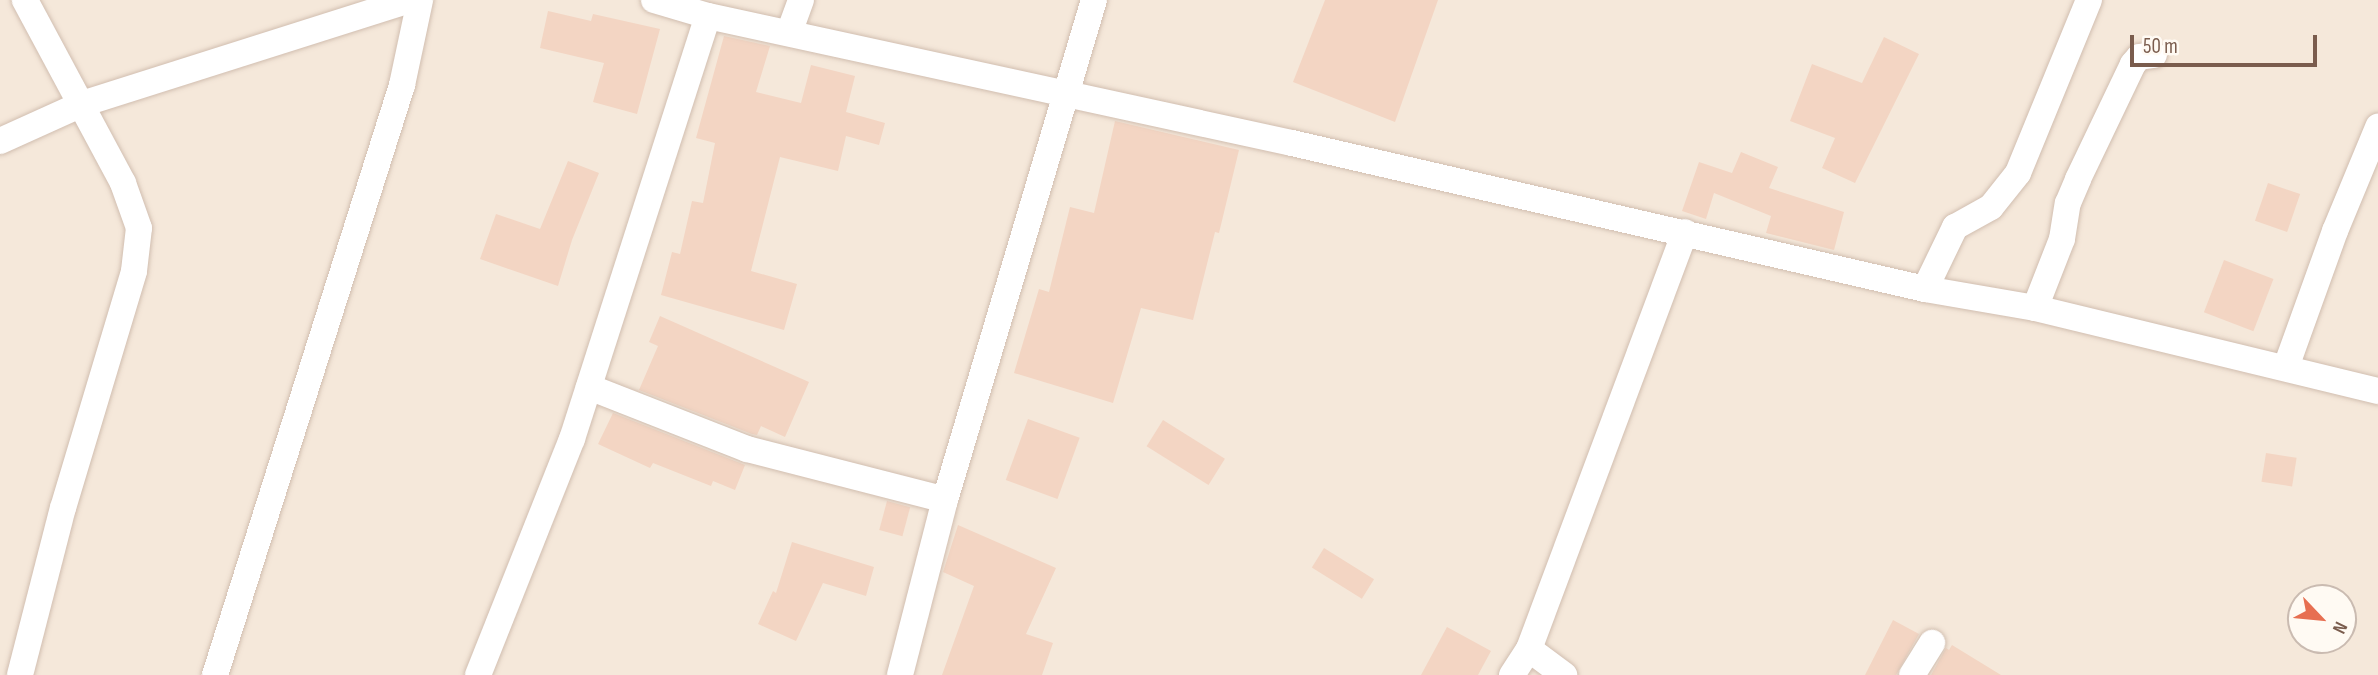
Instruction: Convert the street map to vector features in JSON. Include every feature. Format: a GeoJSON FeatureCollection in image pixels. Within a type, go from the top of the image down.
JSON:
{"type":"FeatureCollection","features":[{"type":"Feature","properties":{"kind":"street"},"geometry":{"type":"LineString","coordinates":[[20,675],[63,508],[134,271],[138,246],[135,212],[82,104],[25,0]]}},
{"type":"Feature","properties":{"kind":"street"},"geometry":{"type":"LineString","coordinates":[[0,141],[82,104],[409,0]]}},
{"type":"Feature","properties":{"kind":"street"},"geometry":{"type":"LineString","coordinates":[[215,675],[402,85],[420,0]]}},
{"type":"Feature","properties":{"kind":"street"},"geometry":{"type":"LineString","coordinates":[[654,0],[708,16],[1685,232],[1925,289],[2035,308],[2378,391]]}},
{"type":"Feature","properties":{"kind":"street"},"geometry":{"type":"LineString","coordinates":[[789,33],[801,0]]}},
{"type":"Feature","properties":{"kind":"street"},"geometry":{"type":"LineString","coordinates":[[900,675],[945,500],[1094,0]]}},
{"type":"Feature","properties":{"kind":"street"},"geometry":{"type":"LineString","coordinates":[[1925,289],[1955,227],[1991,207],[2018,173],[2089,0]]}},
{"type":"Feature","properties":{"kind":"street"},"geometry":{"type":"LineString","coordinates":[[478,675],[589,387],[708,16]]}},
{"type":"Feature","properties":{"kind":"street"},"geometry":{"type":"LineString","coordinates":[[2035,308],[2056,257],[2068,203],[2083,168],[2133,64],[2139,57],[2154,55]]}},
{"type":"Feature","properties":{"kind":"street"},"geometry":{"type":"LineString","coordinates":[[2286,368],[2335,231],[2378,127]]}},
{"type":"Feature","properties":{"kind":"street"},"geometry":{"type":"LineString","coordinates":[[1512,675],[1529,649],[1685,232]]}},
{"type":"Feature","properties":{"kind":"street"},"geometry":{"type":"LineString","coordinates":[[589,387],[747,449],[945,500]]}},
{"type":"Feature","properties":{"kind":"street"},"geometry":{"type":"LineString","coordinates":[[1912,675],[1932,643]]}},
{"type":"Feature","properties":{"kind":"street"},"geometry":{"type":"LineString","coordinates":[[1529,649],[1564,675]]}},
{"type":"Feature","properties":{"kind":"shaded area"},"geometry":{"type":"Polygon","coordinates":[[[0,0],[2378,0],[2378,675],[0,675],[0,0]]]}},
{"type":"Feature","properties":{"kind":"building"},"geometry":{"type":"Polygon","coordinates":[[[1325,0],[1438,0],[1395,122],[1293,82],[1325,0]]]}},
{"type":"Feature","properties":{"kind":"building"},"geometry":{"type":"Polygon","coordinates":[[[548,11],[591,21],[593,14],[660,29],[637,114],[593,102],[604,63],[540,48],[548,11]]]}},
{"type":"Feature","properties":{"kind":"building"},"geometry":{"type":"Polygon","coordinates":[[[724,36],[770,46],[756,92],[801,103],[811,65],[855,76],[846,112],[885,123],[879,145],[846,136],[838,171],[780,157],[751,271],[797,284],[784,330],[661,295],[672,252],[680,254],[692,201],[703,203],[715,143],[696,138],[724,36]]]}},
{"type":"Feature","properties":{"kind":"building"},"geometry":{"type":"Polygon","coordinates":[[[1884,37],[1919,54],[1855,183],[1822,168],[1835,138],[1790,121],[1812,64],[1862,83],[1884,37]]]}},
{"type":"Feature","properties":{"kind":"building"},"geometry":{"type":"Polygon","coordinates":[[[1115,121],[1239,150],[1219,233],[1215,232],[1193,320],[1141,308],[1113,403],[1014,373],[1039,289],[1049,292],[1070,207],[1094,213],[1115,121]]]}},
{"type":"Feature","properties":{"kind":"building"},"geometry":{"type":"Polygon","coordinates":[[[1741,152],[1778,167],[1769,188],[1844,212],[1834,250],[1766,233],[1771,216],[1714,193],[1706,219],[1682,211],[1699,162],[1732,173],[1741,152]]]}},
{"type":"Feature","properties":{"kind":"building"},"geometry":{"type":"Polygon","coordinates":[[[568,161],[599,173],[572,240],[558,286],[480,259],[496,214],[540,229],[568,161]]]}},
{"type":"Feature","properties":{"kind":"building"},"geometry":{"type":"Polygon","coordinates":[[[2268,183],[2300,194],[2287,232],[2255,221],[2268,183]]]}},
{"type":"Feature","properties":{"kind":"building"},"geometry":{"type":"Polygon","coordinates":[[[2224,260],[2273,279],[2253,331],[2204,312],[2224,260]]]}},
{"type":"Feature","properties":{"kind":"building"},"geometry":{"type":"Polygon","coordinates":[[[660,316],[809,382],[785,437],[761,426],[757,435],[752,434],[639,390],[658,346],[649,342],[660,316]]]}},
{"type":"Feature","properties":{"kind":"building"},"geometry":{"type":"Polygon","coordinates":[[[613,413],[745,465],[735,490],[713,481],[711,486],[653,463],[650,468],[598,444],[613,413]]]}},
{"type":"Feature","properties":{"kind":"building"},"geometry":{"type":"Polygon","coordinates":[[[1028,419],[1080,438],[1057,499],[1006,480],[1028,419]]]}},
{"type":"Feature","properties":{"kind":"building"},"geometry":{"type":"Polygon","coordinates":[[[1163,420],[1225,459],[1208,485],[1147,446],[1163,420]]]}},
{"type":"Feature","properties":{"kind":"building"},"geometry":{"type":"Polygon","coordinates":[[[2266,453],[2297,458],[2292,486],[2261,482],[2266,453]]]}},
{"type":"Feature","properties":{"kind":"building"},"geometry":{"type":"Polygon","coordinates":[[[887,501],[910,507],[902,536],[879,530],[887,501]]]}},
{"type":"Feature","properties":{"kind":"building"},"geometry":{"type":"Polygon","coordinates":[[[958,525],[1056,568],[1026,634],[1053,643],[1042,675],[942,675],[974,586],[943,572],[958,525]]]}},
{"type":"Feature","properties":{"kind":"building"},"geometry":{"type":"Polygon","coordinates":[[[792,542],[874,567],[866,596],[823,583],[796,641],[758,624],[773,591],[776,593],[792,542]]]}},
{"type":"Feature","properties":{"kind":"building"},"geometry":{"type":"Polygon","coordinates":[[[1324,548],[1374,579],[1362,599],[1312,568],[1324,548]]]}},
{"type":"Feature","properties":{"kind":"building"},"geometry":{"type":"Polygon","coordinates":[[[1893,620],[1919,634],[1896,675],[1865,675],[1893,620]]]}},
{"type":"Feature","properties":{"kind":"building"},"geometry":{"type":"Polygon","coordinates":[[[1447,627],[1491,651],[1478,675],[1421,675],[1447,627]]]}},
{"type":"Feature","properties":{"kind":"building"},"geometry":{"type":"Polygon","coordinates":[[[1952,645],[2001,675],[1931,675],[1946,648],[1949,650],[1952,645]]]}}]}
